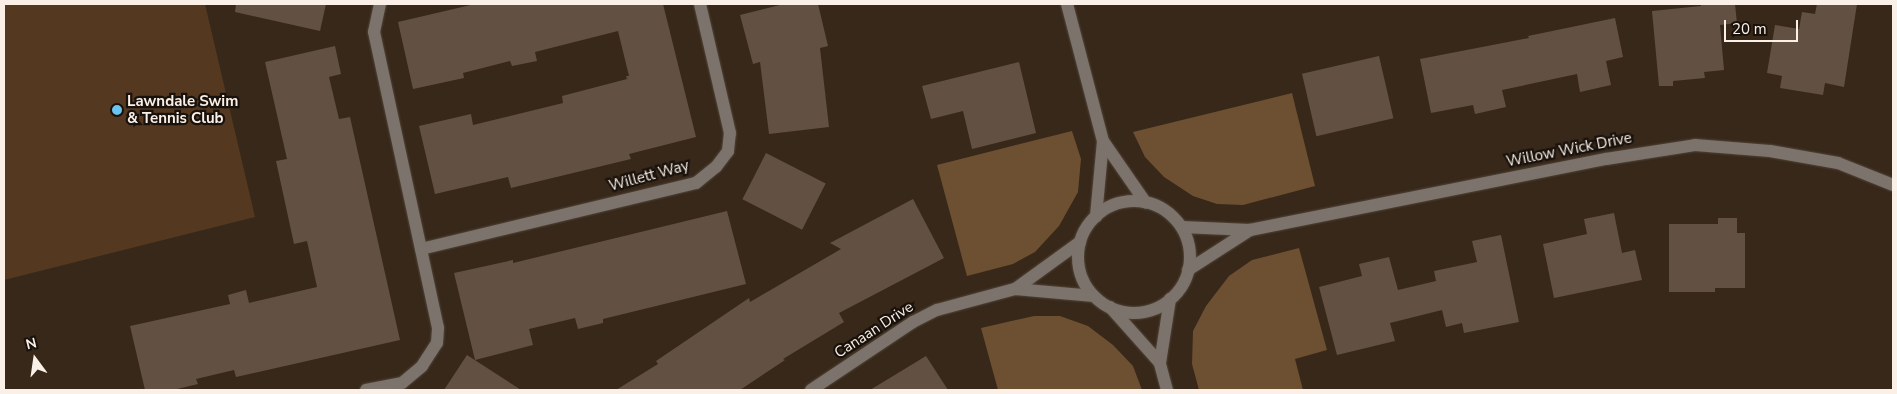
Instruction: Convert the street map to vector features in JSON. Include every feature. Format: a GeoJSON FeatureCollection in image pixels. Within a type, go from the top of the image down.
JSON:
{"type":"FeatureCollection","features":[{"type":"Feature","properties":{"kind":"street"},"geometry":{"type":"LineString","coordinates":[[366,390],[402,383],[422,366],[436,343],[438,328],[374,32],[380,4]]}},
{"type":"Feature","properties":{"kind":"street","name":"Willett Way"},"geometry":{"type":"LineString","coordinates":[[421,249],[696,183],[716,167],[728,151],[730,133],[700,4]]}},
{"type":"Feature","properties":{"kind":"street"},"geometry":{"type":"LineString","coordinates":[[1067,4],[1103,141],[1096,217]]}},
{"type":"Feature","properties":{"kind":"street"},"geometry":{"type":"LineString","coordinates":[[1103,141],[1146,203]]}},
{"type":"Feature","properties":{"kind":"street","name":"Willow Wick Drive"},"geometry":{"type":"LineString","coordinates":[[1182,227],[1250,230],[1606,159],[1695,145],[1770,151],[1838,163],[1893,184]]}},
{"type":"Feature","properties":{"kind":"street"},"geometry":{"type":"LineString","coordinates":[[1110,307],[1128,313],[1147,311],[1164,305],[1178,293],[1187,278],[1191,260],[1189,243],[1182,227],[1170,214],[1154,205],[1137,201],[1119,203],[1102,211],[1088,225],[1080,242],[1078,262],[1083,280],[1094,296],[1110,307],[1160,363]]}},
{"type":"Feature","properties":{"kind":"street","name":"Willow Wick Drive"},"geometry":{"type":"LineString","coordinates":[[1188,270],[1250,230]]}},
{"type":"Feature","properties":{"kind":"street","name":"Canaan Drive"},"geometry":{"type":"LineString","coordinates":[[811,390],[913,322],[937,310],[1015,288],[1080,242]]}},
{"type":"Feature","properties":{"kind":"street","name":"Canaan Drive"},"geometry":{"type":"LineString","coordinates":[[1015,288],[1094,296]]}},
{"type":"Feature","properties":{"kind":"street"},"geometry":{"type":"LineString","coordinates":[[1167,390],[1160,363],[1170,299]]}},
{"type":"Feature","properties":{"kind":"shaded area","name":"Lawndale Swim & Tennis Club"},"geometry":{"type":"Polygon","coordinates":[[[4,4],[205,4],[255,217],[4,280],[4,4]]]}},
{"type":"Feature","properties":{"kind":"shaded area"},"geometry":{"type":"Polygon","coordinates":[[[1292,93],[1315,186],[1243,205],[1217,204],[1193,196],[1164,177],[1145,157],[1133,132],[1292,93]]]}},
{"type":"Feature","properties":{"kind":"shaded area"},"geometry":{"type":"Polygon","coordinates":[[[1072,131],[1081,159],[1078,192],[1059,226],[1035,252],[1013,264],[967,276],[937,165],[1072,131]]]}},
{"type":"Feature","properties":{"kind":"shaded area"},"geometry":{"type":"Polygon","coordinates":[[[1299,248],[1327,350],[1295,359],[1303,390],[1199,390],[1192,364],[1193,331],[1206,306],[1229,276],[1252,260],[1299,248]]]}},
{"type":"Feature","properties":{"kind":"shaded area"},"geometry":{"type":"Polygon","coordinates":[[[1034,316],[1060,316],[1088,326],[1113,345],[1133,366],[1142,390],[998,390],[981,328],[1034,316]]]}},
{"type":"Feature","properties":{"kind":"building"},"geometry":{"type":"Polygon","coordinates":[[[236,4],[326,4],[320,31],[235,12],[236,4]]]}},
{"type":"Feature","properties":{"kind":"building"},"geometry":{"type":"Polygon","coordinates":[[[475,4],[663,4],[696,137],[629,154],[631,159],[511,188],[508,177],[435,194],[419,126],[471,114],[473,125],[563,103],[562,96],[627,79],[626,76],[629,76],[618,31],[535,52],[537,61],[512,66],[510,61],[463,73],[464,78],[413,89],[398,22],[475,4]]]}},
{"type":"Feature","properties":{"kind":"building"},"geometry":{"type":"Polygon","coordinates":[[[784,4],[818,4],[828,46],[820,48],[829,127],[769,134],[760,62],[753,64],[740,15],[784,4]]]}},
{"type":"Feature","properties":{"kind":"building"},"geometry":{"type":"Polygon","coordinates":[[[1701,4],[1735,4],[1737,23],[1720,25],[1724,70],[1704,72],[1705,78],[1673,81],[1673,86],[1659,86],[1652,11],[1701,6],[1701,4]]]}},
{"type":"Feature","properties":{"kind":"building"},"geometry":{"type":"Polygon","coordinates":[[[1817,4],[1857,4],[1844,87],[1825,83],[1823,95],[1780,88],[1782,76],[1767,73],[1775,25],[1799,29],[1802,12],[1815,14],[1817,4]]]}},
{"type":"Feature","properties":{"kind":"building"},"geometry":{"type":"Polygon","coordinates":[[[1615,18],[1623,57],[1606,61],[1611,85],[1580,92],[1577,74],[1502,90],[1506,107],[1475,114],[1473,105],[1431,113],[1420,59],[1529,38],[1528,36],[1615,18]]]}},
{"type":"Feature","properties":{"kind":"building"},"geometry":{"type":"Polygon","coordinates":[[[335,46],[341,74],[329,77],[339,119],[350,117],[400,340],[236,377],[234,370],[196,379],[198,384],[173,390],[145,390],[130,326],[230,304],[228,295],[246,290],[249,303],[317,287],[307,241],[294,244],[276,161],[287,159],[265,62],[335,46]]]}},
{"type":"Feature","properties":{"kind":"building"},"geometry":{"type":"Polygon","coordinates":[[[1379,56],[1393,118],[1316,136],[1302,74],[1379,56]]]}},
{"type":"Feature","properties":{"kind":"building"},"geometry":{"type":"Polygon","coordinates":[[[1019,62],[1036,133],[972,149],[963,111],[931,119],[922,86],[1019,62]]]}},
{"type":"Feature","properties":{"kind":"building"},"geometry":{"type":"Polygon","coordinates":[[[766,153],[826,183],[802,230],[742,199],[766,153]]]}},
{"type":"Feature","properties":{"kind":"building"},"geometry":{"type":"Polygon","coordinates":[[[913,199],[944,258],[839,313],[844,322],[783,359],[785,360],[740,390],[616,390],[658,364],[656,361],[749,298],[750,302],[841,249],[830,243],[913,199]]]}},
{"type":"Feature","properties":{"kind":"building"},"geometry":{"type":"Polygon","coordinates":[[[727,211],[746,284],[603,319],[603,323],[578,329],[575,318],[529,329],[533,345],[475,360],[454,273],[513,260],[513,263],[727,211]]]}},
{"type":"Feature","properties":{"kind":"building"},"geometry":{"type":"Polygon","coordinates":[[[1614,213],[1622,253],[1635,250],[1642,280],[1554,298],[1543,244],[1587,234],[1584,219],[1614,213]]]}},
{"type":"Feature","properties":{"kind":"building"},"geometry":{"type":"Polygon","coordinates":[[[1718,218],[1737,218],[1737,233],[1745,233],[1745,288],[1715,288],[1715,292],[1669,292],[1669,224],[1718,224],[1718,218]]]}},
{"type":"Feature","properties":{"kind":"building"},"geometry":{"type":"Polygon","coordinates":[[[1501,235],[1519,322],[1464,333],[1462,323],[1446,327],[1442,310],[1390,323],[1395,341],[1337,355],[1319,287],[1362,276],[1359,264],[1389,257],[1398,290],[1436,281],[1434,271],[1477,262],[1472,241],[1501,235]]]}},
{"type":"Feature","properties":{"kind":"building"},"geometry":{"type":"Polygon","coordinates":[[[467,355],[521,390],[444,390],[467,355]]]}},
{"type":"Feature","properties":{"kind":"building"},"geometry":{"type":"Polygon","coordinates":[[[926,356],[948,390],[870,390],[926,356]]]}},
{"type":"Feature","properties":{"kind":"place","name":"Lawndale Swim & Tennis Club"},"geometry":{"type":"Point","coordinates":[117,110]}}]}
